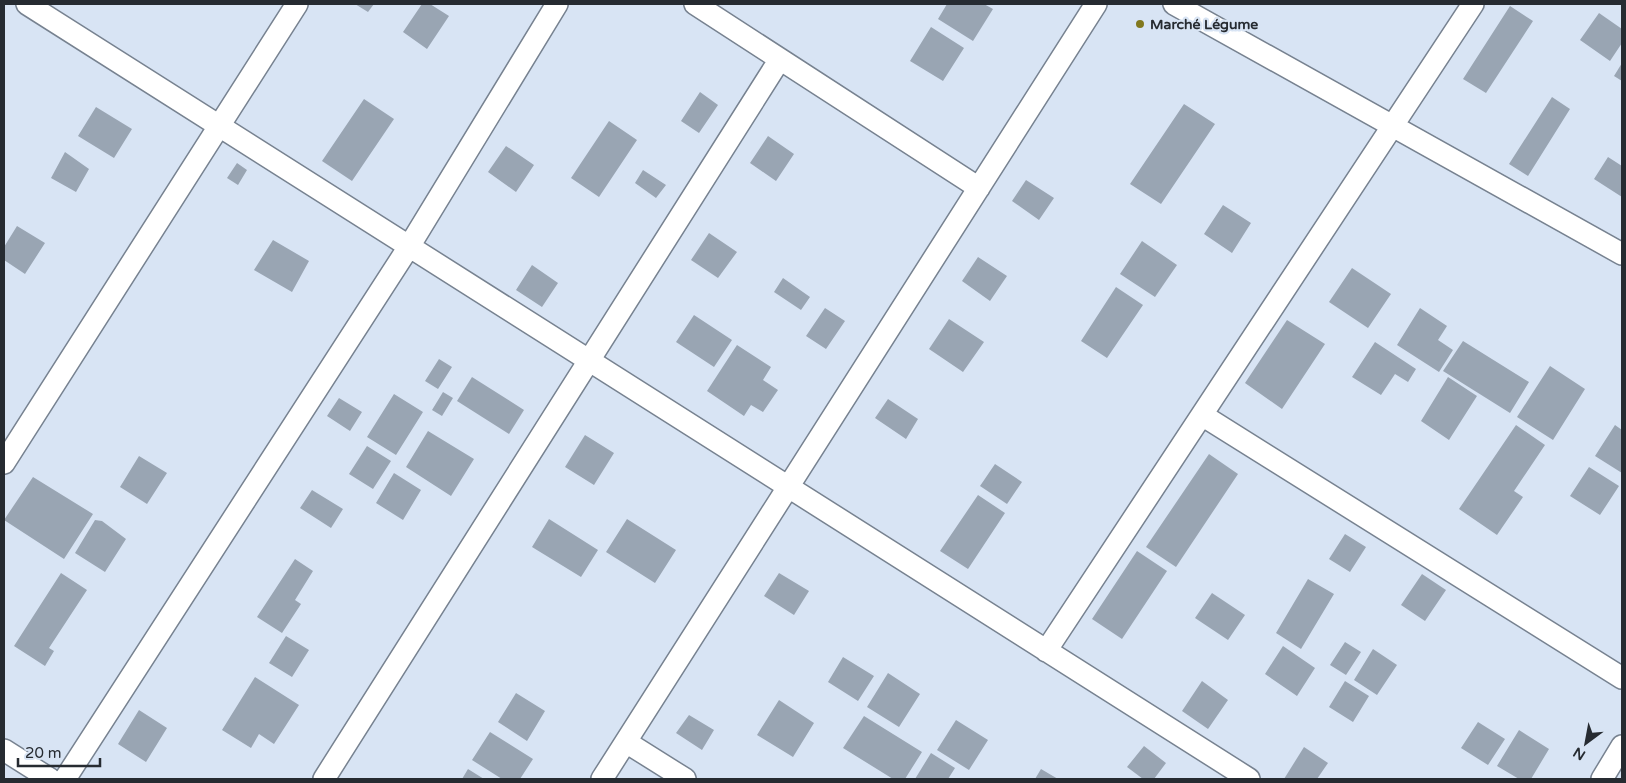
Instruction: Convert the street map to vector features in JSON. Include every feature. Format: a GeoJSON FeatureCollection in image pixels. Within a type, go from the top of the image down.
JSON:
{"type":"FeatureCollection","features":[{"type":"Feature","properties":{"kind":"street"},"geometry":{"type":"LineString","coordinates":[[27,4],[590,359],[1249,779]]}},
{"type":"Feature","properties":{"kind":"street"},"geometry":{"type":"LineString","coordinates":[[4,463],[297,4]]}},
{"type":"Feature","properties":{"kind":"street"},"geometry":{"type":"LineString","coordinates":[[65,779],[410,245],[557,4]]}},
{"type":"Feature","properties":{"kind":"street"},"geometry":{"type":"LineString","coordinates":[[695,4],[979,188]]}},
{"type":"Feature","properties":{"kind":"street"},"geometry":{"type":"LineString","coordinates":[[602,779],[1096,4]]}},
{"type":"Feature","properties":{"kind":"street"},"geometry":{"type":"LineString","coordinates":[[1174,4],[1622,254]]}},
{"type":"Feature","properties":{"kind":"street"},"geometry":{"type":"LineString","coordinates":[[1046,651],[1473,4]]}},
{"type":"Feature","properties":{"kind":"street"},"geometry":{"type":"LineString","coordinates":[[324,779],[780,59]]}},
{"type":"Feature","properties":{"kind":"street"},"geometry":{"type":"LineString","coordinates":[[1202,415],[1622,678]]}},
{"type":"Feature","properties":{"kind":"street"},"geometry":{"type":"LineString","coordinates":[[626,742],[685,779]]}},
{"type":"Feature","properties":{"kind":"street"},"geometry":{"type":"LineString","coordinates":[[1602,779],[1622,746]]}},
{"type":"Feature","properties":{"kind":"street"},"geometry":{"type":"LineString","coordinates":[[4,750],[50,779]]}},
{"type":"Feature","properties":{"kind":"building"},"geometry":{"type":"Polygon","coordinates":[[[355,4],[374,4],[368,12],[355,4]]]}},
{"type":"Feature","properties":{"kind":"building"},"geometry":{"type":"Polygon","coordinates":[[[422,4],[430,4],[449,16],[427,49],[403,32],[422,4]]]}},
{"type":"Feature","properties":{"kind":"building"},"geometry":{"type":"Polygon","coordinates":[[[947,4],[984,4],[993,9],[973,41],[938,19],[947,4]]]}},
{"type":"Feature","properties":{"kind":"building"},"geometry":{"type":"Polygon","coordinates":[[[1510,6],[1533,21],[1486,93],[1463,79],[1510,6]]]}},
{"type":"Feature","properties":{"kind":"building"},"geometry":{"type":"Polygon","coordinates":[[[1599,13],[1622,29],[1622,43],[1610,61],[1580,40],[1599,13]]]}},
{"type":"Feature","properties":{"kind":"building"},"geometry":{"type":"Polygon","coordinates":[[[931,27],[964,48],[943,81],[910,61],[931,27]]]}},
{"type":"Feature","properties":{"kind":"building"},"geometry":{"type":"Polygon","coordinates":[[[1622,63],[1622,81],[1614,76],[1622,63]]]}},
{"type":"Feature","properties":{"kind":"building"},"geometry":{"type":"Polygon","coordinates":[[[700,92],[718,105],[699,133],[681,121],[700,92]]]}},
{"type":"Feature","properties":{"kind":"building"},"geometry":{"type":"Polygon","coordinates":[[[1552,97],[1570,109],[1528,176],[1509,164],[1552,97]]]}},
{"type":"Feature","properties":{"kind":"building"},"geometry":{"type":"Polygon","coordinates":[[[364,99],[394,119],[352,181],[322,161],[364,99]]]}},
{"type":"Feature","properties":{"kind":"building"},"geometry":{"type":"Polygon","coordinates":[[[1184,104],[1215,124],[1161,204],[1130,184],[1184,104]]]}},
{"type":"Feature","properties":{"kind":"building"},"geometry":{"type":"Polygon","coordinates":[[[96,107],[132,129],[114,158],[78,136],[96,107]]]}},
{"type":"Feature","properties":{"kind":"building"},"geometry":{"type":"Polygon","coordinates":[[[609,121],[637,140],[599,197],[571,178],[609,121]]]}},
{"type":"Feature","properties":{"kind":"building"},"geometry":{"type":"Polygon","coordinates":[[[768,136],[794,154],[776,181],[750,163],[768,136]]]}},
{"type":"Feature","properties":{"kind":"building"},"geometry":{"type":"Polygon","coordinates":[[[506,146],[534,165],[516,192],[488,172],[506,146]]]}},
{"type":"Feature","properties":{"kind":"building"},"geometry":{"type":"Polygon","coordinates":[[[65,152],[89,169],[76,192],[51,178],[65,152]]]}},
{"type":"Feature","properties":{"kind":"building"},"geometry":{"type":"Polygon","coordinates":[[[1608,157],[1622,166],[1622,197],[1594,179],[1608,157]]]}},
{"type":"Feature","properties":{"kind":"building"},"geometry":{"type":"Polygon","coordinates":[[[237,163],[247,170],[238,185],[227,178],[237,163]]]}},
{"type":"Feature","properties":{"kind":"building"},"geometry":{"type":"Polygon","coordinates":[[[643,170],[666,185],[656,198],[635,183],[643,170]]]}},
{"type":"Feature","properties":{"kind":"building"},"geometry":{"type":"Polygon","coordinates":[[[1026,180],[1054,198],[1039,220],[1012,201],[1026,180]]]}},
{"type":"Feature","properties":{"kind":"building"},"geometry":{"type":"Polygon","coordinates":[[[1223,205],[1251,223],[1232,253],[1204,234],[1223,205]]]}},
{"type":"Feature","properties":{"kind":"building"},"geometry":{"type":"Polygon","coordinates":[[[17,226],[45,243],[25,274],[4,260],[4,247],[17,226]]]}},
{"type":"Feature","properties":{"kind":"building"},"geometry":{"type":"Polygon","coordinates":[[[709,233],[737,252],[718,278],[691,260],[709,233]]]}},
{"type":"Feature","properties":{"kind":"building"},"geometry":{"type":"Polygon","coordinates":[[[273,240],[309,261],[292,292],[254,270],[273,240]]]}},
{"type":"Feature","properties":{"kind":"building"},"geometry":{"type":"Polygon","coordinates":[[[1142,241],[1177,265],[1155,297],[1120,274],[1142,241]]]}},
{"type":"Feature","properties":{"kind":"building"},"geometry":{"type":"Polygon","coordinates":[[[978,257],[1007,276],[990,301],[962,281],[978,257]]]}},
{"type":"Feature","properties":{"kind":"building"},"geometry":{"type":"Polygon","coordinates":[[[532,265],[558,283],[542,307],[516,290],[532,265]]]}},
{"type":"Feature","properties":{"kind":"building"},"geometry":{"type":"Polygon","coordinates":[[[1352,268],[1391,294],[1368,328],[1329,302],[1352,268]]]}},
{"type":"Feature","properties":{"kind":"building"},"geometry":{"type":"Polygon","coordinates":[[[783,278],[810,297],[801,310],[774,292],[783,278]]]}},
{"type":"Feature","properties":{"kind":"building"},"geometry":{"type":"Polygon","coordinates":[[[1116,287],[1143,305],[1107,358],[1081,341],[1116,287]]]}},
{"type":"Feature","properties":{"kind":"building"},"geometry":{"type":"Polygon","coordinates":[[[825,308],[845,321],[826,349],[806,336],[825,308]]]}},
{"type":"Feature","properties":{"kind":"building"},"geometry":{"type":"Polygon","coordinates":[[[1420,308],[1447,326],[1438,340],[1453,350],[1439,372],[1397,345],[1420,308]]]}},
{"type":"Feature","properties":{"kind":"building"},"geometry":{"type":"Polygon","coordinates":[[[694,315],[732,340],[714,367],[676,342],[694,315]]]}},
{"type":"Feature","properties":{"kind":"building"},"geometry":{"type":"Polygon","coordinates":[[[949,319],[984,342],[963,372],[929,349],[949,319]]]}},
{"type":"Feature","properties":{"kind":"building"},"geometry":{"type":"Polygon","coordinates":[[[1287,320],[1325,344],[1282,409],[1245,383],[1287,320]]]}},
{"type":"Feature","properties":{"kind":"building"},"geometry":{"type":"Polygon","coordinates":[[[1463,341],[1529,382],[1510,413],[1443,371],[1463,341]]]}},
{"type":"Feature","properties":{"kind":"building"},"geometry":{"type":"Polygon","coordinates":[[[1375,342],[1416,369],[1408,382],[1395,374],[1381,395],[1352,377],[1375,342]]]}},
{"type":"Feature","properties":{"kind":"building"},"geometry":{"type":"Polygon","coordinates":[[[737,345],[771,367],[763,380],[778,390],[763,412],[751,405],[744,416],[707,391],[737,345]]]}},
{"type":"Feature","properties":{"kind":"building"},"geometry":{"type":"Polygon","coordinates":[[[439,359],[452,367],[438,389],[425,381],[439,359]]]}},
{"type":"Feature","properties":{"kind":"building"},"geometry":{"type":"Polygon","coordinates":[[[1550,366],[1585,389],[1553,440],[1517,417],[1550,366]]]}},
{"type":"Feature","properties":{"kind":"building"},"geometry":{"type":"Polygon","coordinates":[[[472,377],[524,410],[509,434],[457,401],[472,377]]]}},
{"type":"Feature","properties":{"kind":"building"},"geometry":{"type":"Polygon","coordinates":[[[1448,377],[1477,396],[1449,440],[1421,421],[1448,377]]]}},
{"type":"Feature","properties":{"kind":"building"},"geometry":{"type":"Polygon","coordinates":[[[443,392],[453,398],[442,416],[432,410],[443,392]]]}},
{"type":"Feature","properties":{"kind":"building"},"geometry":{"type":"Polygon","coordinates":[[[394,394],[423,412],[396,455],[367,437],[394,394]]]}},
{"type":"Feature","properties":{"kind":"building"},"geometry":{"type":"Polygon","coordinates":[[[339,398],[362,412],[350,431],[327,416],[339,398]]]}},
{"type":"Feature","properties":{"kind":"building"},"geometry":{"type":"Polygon","coordinates":[[[888,399],[918,419],[906,439],[875,418],[888,399]]]}},
{"type":"Feature","properties":{"kind":"building"},"geometry":{"type":"Polygon","coordinates":[[[1516,425],[1545,445],[1514,491],[1523,497],[1497,535],[1459,509],[1516,425]]]}},
{"type":"Feature","properties":{"kind":"building"},"geometry":{"type":"Polygon","coordinates":[[[1615,425],[1622,430],[1622,473],[1595,456],[1615,425]]]}},
{"type":"Feature","properties":{"kind":"building"},"geometry":{"type":"Polygon","coordinates":[[[428,431],[474,459],[451,496],[406,467],[428,431]]]}},
{"type":"Feature","properties":{"kind":"building"},"geometry":{"type":"Polygon","coordinates":[[[585,435],[614,453],[594,485],[565,467],[585,435]]]}},
{"type":"Feature","properties":{"kind":"building"},"geometry":{"type":"Polygon","coordinates":[[[367,446],[391,461],[373,489],[349,474],[367,446]]]}},
{"type":"Feature","properties":{"kind":"building"},"geometry":{"type":"Polygon","coordinates":[[[1209,454],[1238,474],[1176,567],[1146,547],[1209,454]]]}},
{"type":"Feature","properties":{"kind":"building"},"geometry":{"type":"Polygon","coordinates":[[[139,456],[167,473],[147,504],[120,487],[139,456]]]}},
{"type":"Feature","properties":{"kind":"building"},"geometry":{"type":"Polygon","coordinates":[[[995,464],[1022,482],[1007,504],[980,486],[995,464]]]}},
{"type":"Feature","properties":{"kind":"building"},"geometry":{"type":"Polygon","coordinates":[[[1589,467],[1619,486],[1600,515],[1570,496],[1589,467]]]}},
{"type":"Feature","properties":{"kind":"building"},"geometry":{"type":"Polygon","coordinates":[[[394,473],[421,490],[403,520],[376,503],[394,473]]]}},
{"type":"Feature","properties":{"kind":"building"},"geometry":{"type":"Polygon","coordinates":[[[33,477],[93,514],[64,559],[4,520],[33,477]]]}},
{"type":"Feature","properties":{"kind":"building"},"geometry":{"type":"Polygon","coordinates":[[[312,490],[343,509],[331,528],[300,508],[312,490]]]}},
{"type":"Feature","properties":{"kind":"building"},"geometry":{"type":"Polygon","coordinates":[[[978,495],[1005,513],[968,569],[940,551],[978,495]]]}},
{"type":"Feature","properties":{"kind":"building"},"geometry":{"type":"Polygon","coordinates":[[[549,519],[598,550],[581,577],[532,547],[549,519]]]}},
{"type":"Feature","properties":{"kind":"building"},"geometry":{"type":"Polygon","coordinates":[[[627,519],[676,550],[655,583],[606,552],[627,519]]]}},
{"type":"Feature","properties":{"kind":"building"},"geometry":{"type":"Polygon","coordinates":[[[95,520],[102,521],[126,539],[105,572],[75,553],[95,520]]]}},
{"type":"Feature","properties":{"kind":"building"},"geometry":{"type":"Polygon","coordinates":[[[1345,534],[1366,547],[1350,572],[1329,559],[1345,534]]]}},
{"type":"Feature","properties":{"kind":"building"},"geometry":{"type":"Polygon","coordinates":[[[1137,551],[1167,571],[1122,639],[1092,619],[1137,551]]]}},
{"type":"Feature","properties":{"kind":"building"},"geometry":{"type":"Polygon","coordinates":[[[295,559],[313,571],[295,600],[301,604],[282,633],[257,617],[295,559]]]}},
{"type":"Feature","properties":{"kind":"building"},"geometry":{"type":"Polygon","coordinates":[[[61,573],[87,590],[49,648],[54,651],[45,666],[14,646],[61,573]]]}},
{"type":"Feature","properties":{"kind":"building"},"geometry":{"type":"Polygon","coordinates":[[[779,573],[809,591],[794,615],[764,596],[779,573]]]}},
{"type":"Feature","properties":{"kind":"building"},"geometry":{"type":"Polygon","coordinates":[[[1422,574],[1446,590],[1425,621],[1401,605],[1422,574]]]}},
{"type":"Feature","properties":{"kind":"building"},"geometry":{"type":"Polygon","coordinates":[[[1308,579],[1334,594],[1301,649],[1276,633],[1308,579]]]}},
{"type":"Feature","properties":{"kind":"building"},"geometry":{"type":"Polygon","coordinates":[[[1212,593],[1245,615],[1228,640],[1195,618],[1212,593]]]}},
{"type":"Feature","properties":{"kind":"building"},"geometry":{"type":"Polygon","coordinates":[[[286,636],[309,650],[292,677],[269,663],[286,636]]]}},
{"type":"Feature","properties":{"kind":"building"},"geometry":{"type":"Polygon","coordinates":[[[1345,642],[1361,652],[1346,675],[1330,665],[1345,642]]]}},
{"type":"Feature","properties":{"kind":"building"},"geometry":{"type":"Polygon","coordinates":[[[1283,646],[1315,668],[1297,696],[1265,674],[1283,646]]]}},
{"type":"Feature","properties":{"kind":"building"},"geometry":{"type":"Polygon","coordinates":[[[1373,649],[1397,665],[1377,695],[1354,680],[1373,649]]]}},
{"type":"Feature","properties":{"kind":"building"},"geometry":{"type":"Polygon","coordinates":[[[843,657],[874,676],[858,701],[828,682],[843,657]]]}},
{"type":"Feature","properties":{"kind":"building"},"geometry":{"type":"Polygon","coordinates":[[[888,673],[920,694],[899,727],[867,707],[888,673]]]}},
{"type":"Feature","properties":{"kind":"building"},"geometry":{"type":"Polygon","coordinates":[[[255,677],[299,705],[274,744],[259,734],[251,748],[222,730],[255,677]]]}},
{"type":"Feature","properties":{"kind":"building"},"geometry":{"type":"Polygon","coordinates":[[[1202,681],[1228,700],[1208,729],[1182,711],[1202,681]]]}},
{"type":"Feature","properties":{"kind":"building"},"geometry":{"type":"Polygon","coordinates":[[[1345,681],[1369,696],[1353,722],[1329,707],[1345,681]]]}},
{"type":"Feature","properties":{"kind":"building"},"geometry":{"type":"Polygon","coordinates":[[[516,693],[545,711],[527,741],[498,722],[516,693]]]}},
{"type":"Feature","properties":{"kind":"building"},"geometry":{"type":"Polygon","coordinates":[[[779,700],[814,723],[793,757],[757,735],[779,700]]]}},
{"type":"Feature","properties":{"kind":"building"},"geometry":{"type":"Polygon","coordinates":[[[139,710],[167,728],[146,762],[118,744],[139,710]]]}},
{"type":"Feature","properties":{"kind":"building"},"geometry":{"type":"Polygon","coordinates":[[[689,715],[714,730],[702,750],[676,733],[689,715]]]}},
{"type":"Feature","properties":{"kind":"building"},"geometry":{"type":"Polygon","coordinates":[[[864,716],[922,752],[905,779],[893,779],[843,748],[864,716]]]}},
{"type":"Feature","properties":{"kind":"building"},"geometry":{"type":"Polygon","coordinates":[[[956,720],[988,740],[969,770],[937,750],[956,720]]]}},
{"type":"Feature","properties":{"kind":"building"},"geometry":{"type":"Polygon","coordinates":[[[1478,722],[1505,739],[1488,765],[1461,748],[1478,722]]]}},
{"type":"Feature","properties":{"kind":"building"},"geometry":{"type":"Polygon","coordinates":[[[1519,730],[1549,749],[1531,779],[1519,779],[1497,766],[1519,730]]]}},
{"type":"Feature","properties":{"kind":"building"},"geometry":{"type":"Polygon","coordinates":[[[490,732],[533,759],[520,779],[502,779],[472,760],[490,732]]]}},
{"type":"Feature","properties":{"kind":"building"},"geometry":{"type":"Polygon","coordinates":[[[1144,746],[1166,763],[1154,779],[1143,779],[1127,767],[1144,746]]]}},
{"type":"Feature","properties":{"kind":"building"},"geometry":{"type":"Polygon","coordinates":[[[1304,747],[1328,763],[1317,779],[1284,779],[1304,747]]]}},
{"type":"Feature","properties":{"kind":"building"},"geometry":{"type":"Polygon","coordinates":[[[931,753],[955,768],[948,779],[915,779],[931,753]]]}},
{"type":"Feature","properties":{"kind":"building"},"geometry":{"type":"Polygon","coordinates":[[[468,769],[484,779],[462,779],[468,769]]]}},
{"type":"Feature","properties":{"kind":"building"},"geometry":{"type":"Polygon","coordinates":[[[1041,769],[1058,779],[1035,779],[1041,769]]]}},
{"type":"Feature","properties":{"kind":"place","name":"Marché Légume"},"geometry":{"type":"Point","coordinates":[1140,24]}}]}
